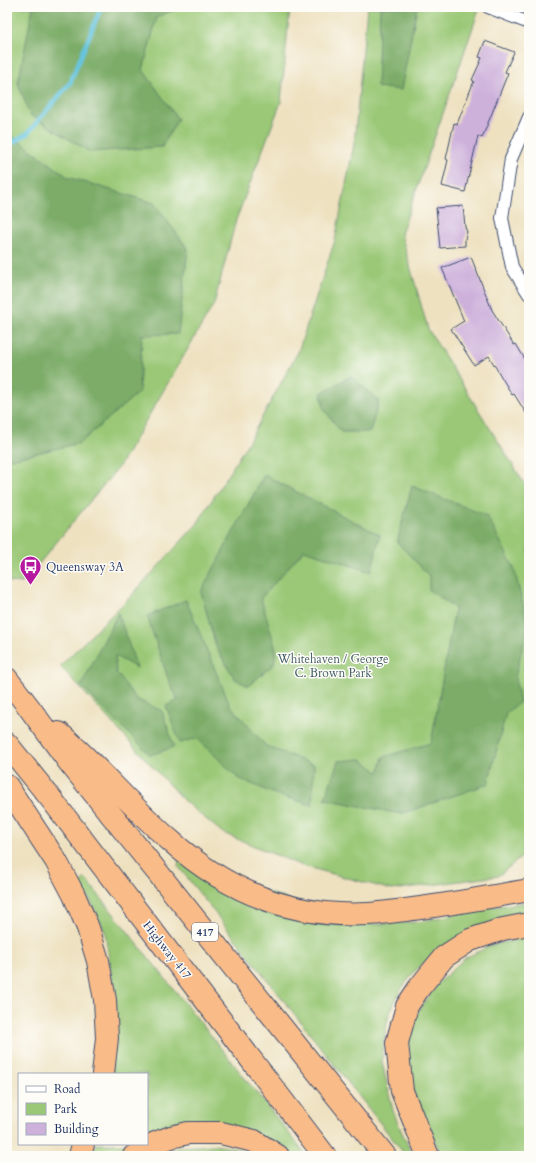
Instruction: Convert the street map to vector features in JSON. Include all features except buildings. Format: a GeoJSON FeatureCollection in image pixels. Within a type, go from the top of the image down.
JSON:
{"type":"FeatureCollection","features":[{"type":"Feature","properties":{"kind":"highway","name":"417"},"geometry":{"type":"LineString","coordinates":[[7,679],[69,762],[385,1156]]}},
{"type":"Feature","properties":{"kind":"highway"},"geometry":{"type":"LineString","coordinates":[[28,706],[76,748],[172,843],[207,870],[262,899],[286,906],[315,911],[343,914],[367,914],[431,906],[529,890]]}},
{"type":"Feature","properties":{"kind":"highway","name":"Highway 417"},"geometry":{"type":"LineString","coordinates":[[7,744],[326,1156]]}},
{"type":"Feature","properties":{"kind":"highway"},"geometry":{"type":"LineString","coordinates":[[7,786],[56,861],[74,895],[88,928],[98,961],[105,1000],[107,1038],[103,1073]]}},
{"type":"Feature","properties":{"kind":"highway"},"geometry":{"type":"LineString","coordinates":[[428,1156],[402,1091],[397,1043],[407,1006],[419,988],[444,957],[470,940],[503,929],[529,924]]}},
{"type":"Feature","properties":{"kind":"highway"},"geometry":{"type":"LineString","coordinates":[[134,1156],[155,1143],[188,1133],[221,1133],[254,1140],[278,1156]]}},
{"type":"Feature","properties":{"kind":"highway"},"geometry":{"type":"LineString","coordinates":[[80,1156],[83,1145]]}},
{"type":"Feature","properties":{"kind":"street"},"geometry":{"type":"LineString","coordinates":[[488,7],[529,23]]}},
{"type":"Feature","properties":{"kind":"street"},"geometry":{"type":"LineString","coordinates":[[529,117],[511,159],[502,218],[512,266],[529,294]]}},
{"type":"Feature","properties":{"kind":"green space"},"geometry":{"type":"Polygon","coordinates":[[[7,7],[290,7],[281,102],[236,220],[214,304],[120,465],[23,583],[7,582],[7,7]]]}},
{"type":"Feature","properties":{"kind":"green space"},"geometry":{"type":"Polygon","coordinates":[[[33,7],[176,7],[176,9],[157,17],[143,70],[178,119],[162,147],[90,152],[30,115],[18,83],[33,7]]]}},
{"type":"Feature","properties":{"kind":"green space","name":"Whitehaven / George C. Brown Park"},"geometry":{"type":"Polygon","coordinates":[[[367,7],[480,7],[401,234],[428,329],[529,491],[529,851],[498,876],[392,890],[300,865],[223,833],[184,801],[60,666],[131,596],[197,524],[249,441],[298,352],[335,240],[354,144],[367,7]]]}},
{"type":"Feature","properties":{"kind":"green space"},"geometry":{"type":"Polygon","coordinates":[[[380,7],[417,7],[401,90],[377,87],[380,7]]]}},
{"type":"Feature","properties":{"kind":"green space"},"geometry":{"type":"Polygon","coordinates":[[[7,132],[68,177],[154,203],[188,249],[178,334],[142,335],[139,392],[80,443],[7,460],[7,132]]]}},
{"type":"Feature","properties":{"kind":"green space"},"geometry":{"type":"Polygon","coordinates":[[[351,376],[379,401],[370,432],[341,432],[324,409],[321,393],[351,376]]]}},
{"type":"Feature","properties":{"kind":"green space"},"geometry":{"type":"Polygon","coordinates":[[[264,475],[380,535],[371,572],[304,550],[261,598],[276,650],[274,664],[248,686],[235,679],[216,647],[201,592],[264,475]]]}},
{"type":"Feature","properties":{"kind":"green space"},"geometry":{"type":"Polygon","coordinates":[[[412,486],[487,516],[514,568],[528,626],[515,677],[520,702],[506,713],[488,784],[401,814],[325,799],[338,761],[361,759],[379,773],[383,757],[431,743],[455,608],[429,590],[429,576],[397,542],[412,486]]]}},
{"type":"Feature","properties":{"kind":"green space"},"geometry":{"type":"Polygon","coordinates":[[[186,600],[230,705],[266,746],[314,765],[312,805],[275,794],[238,778],[197,738],[180,743],[166,706],[178,700],[169,681],[147,616],[186,600]]]}},
{"type":"Feature","properties":{"kind":"green space"},"geometry":{"type":"Polygon","coordinates":[[[118,613],[137,668],[115,656],[116,672],[136,699],[162,711],[174,747],[150,755],[81,686],[118,613]]]}},
{"type":"Feature","properties":{"kind":"green space"},"geometry":{"type":"Polygon","coordinates":[[[179,860],[359,925],[419,922],[479,909],[529,902],[529,916],[442,946],[413,973],[400,991],[389,1014],[384,1039],[382,1062],[393,1111],[413,1156],[406,1156],[178,866],[179,860]]]}},
{"type":"Feature","properties":{"kind":"green space"},"geometry":{"type":"Polygon","coordinates":[[[85,878],[307,1156],[293,1156],[261,1136],[148,1138],[148,1073],[111,1073],[112,979],[105,932],[80,883],[85,878]]]}},
{"type":"Feature","properties":{"kind":"green space"},"geometry":{"type":"Polygon","coordinates":[[[529,937],[529,1156],[442,1156],[411,1089],[405,1049],[412,1021],[435,986],[465,958],[492,945],[529,937]]]}},
{"type":"Feature","properties":{"kind":"green space"},"geometry":{"type":"Polygon","coordinates":[[[96,1145],[138,1145],[124,1156],[93,1156],[96,1145]]]}},
{"type":"Feature","properties":{"kind":"green space"},"geometry":{"type":"Polygon","coordinates":[[[214,1145],[237,1149],[253,1156],[160,1156],[180,1147],[214,1145]]]}},
{"type":"Feature","properties":{"kind":"waterway"},"geometry":{"type":"LineString","coordinates":[[7,146],[27,134],[70,83],[102,7]]}},
{"type":"Feature","properties":{"kind":"place","name":"Queensway 3A"},"geometry":{"type":"Point","coordinates":[30,586]}}]}
